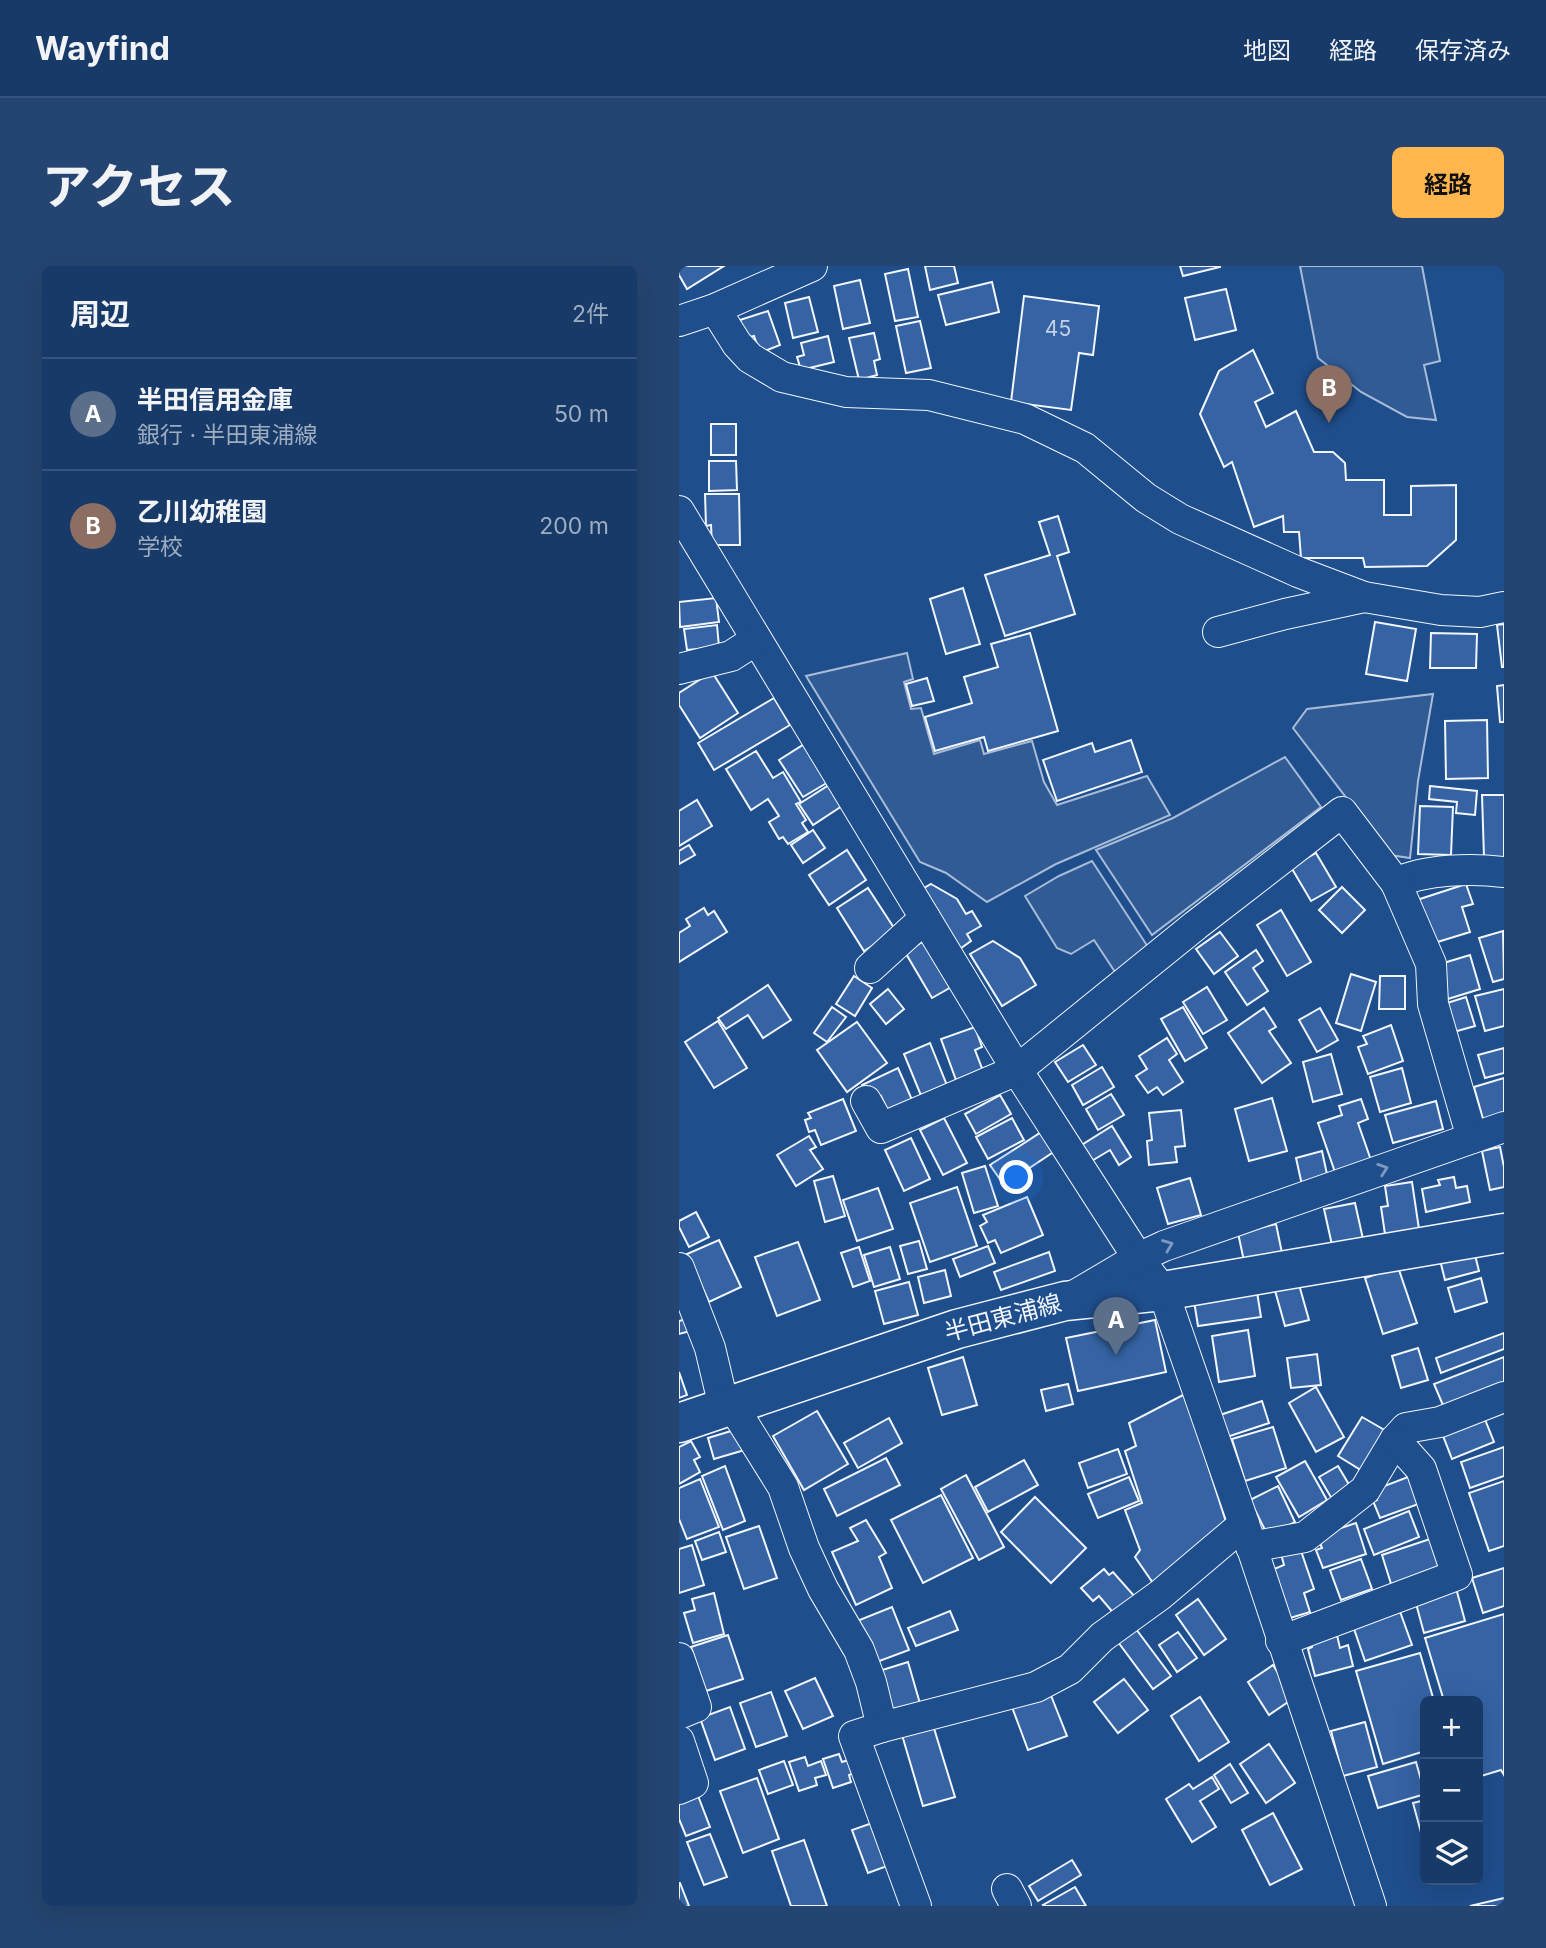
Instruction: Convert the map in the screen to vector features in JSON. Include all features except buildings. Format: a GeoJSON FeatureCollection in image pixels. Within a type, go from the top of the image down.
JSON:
{"type":"FeatureCollection","features":[{"type":"Feature","properties":{"kind":"main road","name":"半田東浦線"},"geometry":{"type":"LineString","coordinates":[[679,1423],[957,1329],[1065,1300],[1163,1291],[1504,1233]]}},
{"type":"Feature","properties":{"kind":"street"},"geometry":{"type":"LineString","coordinates":[[679,321],[715,309],[767,274],[812,266]]}},
{"type":"Feature","properties":{"kind":"street"},"geometry":{"type":"LineString","coordinates":[[715,309],[737,344],[750,358],[782,377],[846,391],[929,395],[1025,418],[1085,448],[1146,498],[1180,519],[1298,572],[1364,597],[1441,610],[1480,612],[1504,607]]}},
{"type":"Feature","properties":{"kind":"street"},"geometry":{"type":"LineString","coordinates":[[679,511],[1017,1070],[1138,1258],[1163,1291],[1371,1906]]}},
{"type":"Feature","properties":{"kind":"street"},"geometry":{"type":"LineString","coordinates":[[1219,632],[1364,597]]}},
{"type":"Feature","properties":{"kind":"street"},"geometry":{"type":"LineString","coordinates":[[679,669],[731,656],[757,640]]}},
{"type":"Feature","properties":{"kind":"street"},"geometry":{"type":"LineString","coordinates":[[866,1101],[881,1128],[1017,1070],[1196,925],[1342,812],[1396,883],[1431,964],[1433,1004],[1472,1138]]}},
{"type":"Feature","properties":{"kind":"street"},"geometry":{"type":"LineString","coordinates":[[1396,883],[1415,874],[1489,870],[1504,872]]}},
{"type":"Feature","properties":{"kind":"street"},"geometry":{"type":"LineString","coordinates":[[870,968],[926,918]]}},
{"type":"Feature","properties":{"kind":"street"},"geometry":{"type":"LineString","coordinates":[[1065,1300],[1164,1246],[1504,1127]]}},
{"type":"Feature","properties":{"kind":"street"},"geometry":{"type":"LineString","coordinates":[[679,1268],[710,1348],[728,1406],[783,1487],[804,1548],[823,1588],[859,1650],[871,1682],[882,1727]]}},
{"type":"Feature","properties":{"kind":"street"},"geometry":{"type":"LineString","coordinates":[[916,1906],[854,1736],[1037,1688],[1070,1669],[1102,1637],[1248,1536],[1305,1537],[1365,1490],[1395,1440],[1406,1427],[1440,1422],[1504,1397]]}},
{"type":"Feature","properties":{"kind":"street"},"geometry":{"type":"LineString","coordinates":[[1281,1641],[1457,1576],[1421,1469],[1395,1440]]}},
{"type":"Feature","properties":{"kind":"street"},"geometry":{"type":"LineString","coordinates":[[679,1658],[696,1707],[679,1714]]}},
{"type":"Feature","properties":{"kind":"street"},"geometry":{"type":"LineString","coordinates":[[679,1741],[693,1783],[679,1788]]}},
{"type":"Feature","properties":{"kind":"shaded area"},"geometry":{"type":"Polygon","coordinates":[[[1300,266],[1422,266],[1440,361],[1424,365],[1436,420],[1407,417],[1361,392],[1318,358],[1300,266]]]}},
{"type":"Feature","properties":{"kind":"shaded area"},"geometry":{"type":"Polygon","coordinates":[[[907,653],[913,679],[904,682],[911,709],[921,708],[934,754],[980,740],[984,754],[1032,741],[1044,782],[1057,805],[1147,776],[1170,815],[1056,864],[987,902],[946,873],[920,862],[806,676],[907,653]]]}},
{"type":"Feature","properties":{"kind":"shaded area"},"geometry":{"type":"Polygon","coordinates":[[[1433,694],[1418,781],[1410,858],[1390,855],[1293,728],[1307,709],[1433,694]]]}},
{"type":"Feature","properties":{"kind":"shaded area"},"geometry":{"type":"Polygon","coordinates":[[[1285,757],[1321,807],[1152,935],[1096,850],[1173,818],[1285,757]]]}},
{"type":"Feature","properties":{"kind":"shaded area"},"geometry":{"type":"Polygon","coordinates":[[[1092,861],[1148,947],[1117,975],[1094,940],[1071,954],[1057,948],[1025,896],[1092,861]]]}},
{"type":"Feature","properties":{"kind":"place","name":"乙川幼稚園"},"geometry":{"type":"Point","coordinates":[1329,423]}},
{"type":"Feature","properties":{"kind":"place","name":"半田信用金庫"},"geometry":{"type":"Point","coordinates":[1116,1355]}}]}
